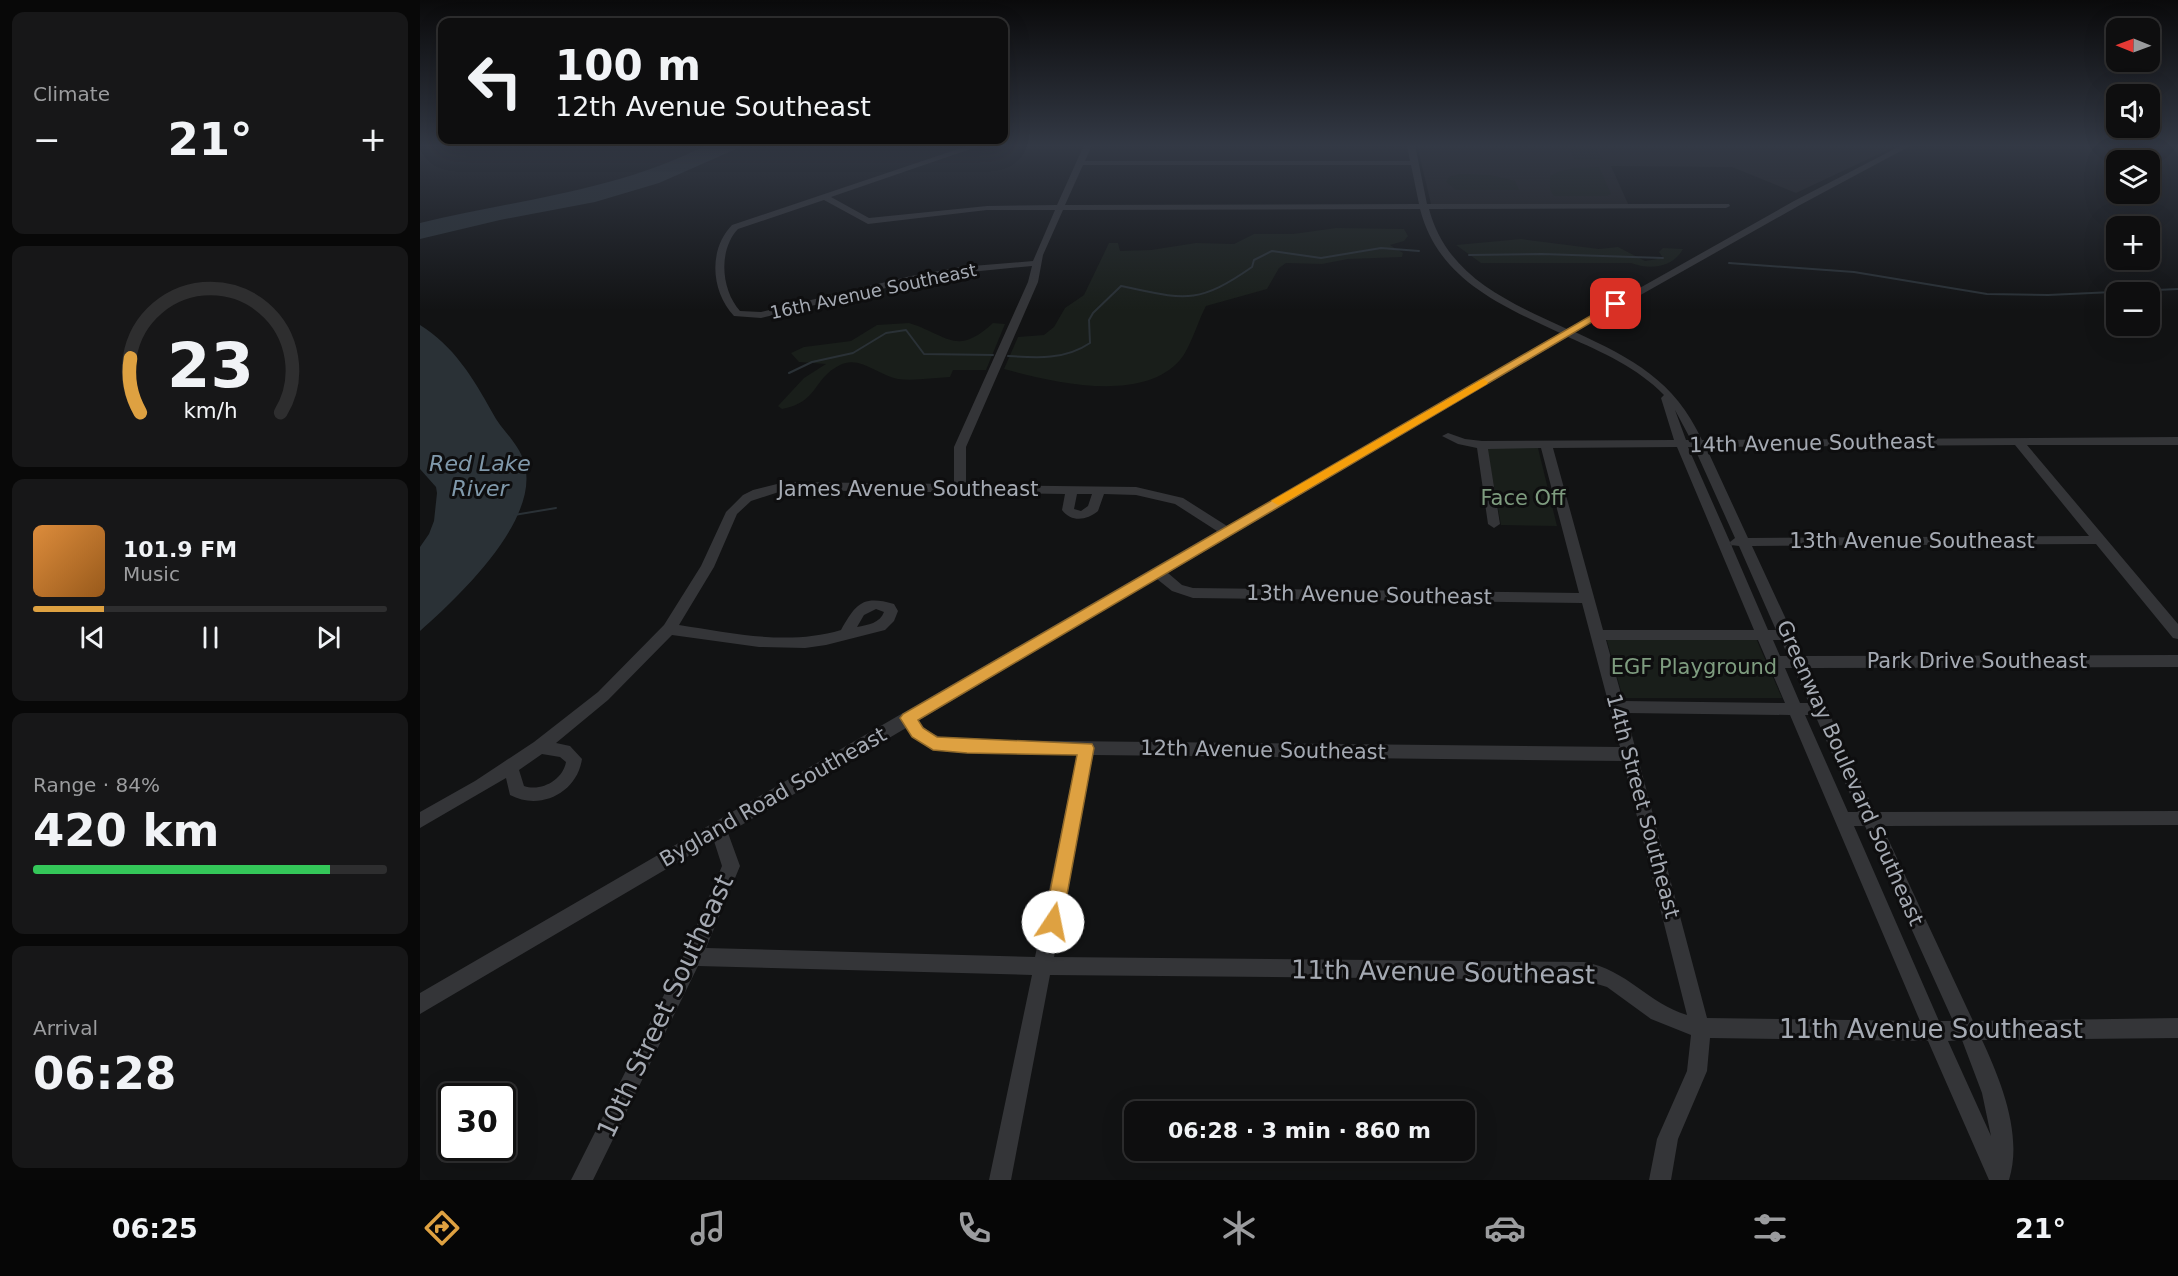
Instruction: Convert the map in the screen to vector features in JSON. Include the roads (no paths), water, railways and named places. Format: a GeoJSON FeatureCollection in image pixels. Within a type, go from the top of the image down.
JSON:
{"type":"FeatureCollection","features":[{"type":"Feature","properties":{"kind":"street","name":"16th Avenue Southeast"},"geometry":{"type":"LineString","coordinates":[[816,200],[742,224],[726,235],[720,277],[731,310],[744,316],[774,312],[938,274],[1038,262]]}},
{"type":"Feature","properties":{"kind":"street"},"geometry":{"type":"LineString","coordinates":[[830,200],[868,221],[970,209],[1726,206]]}},
{"type":"Feature","properties":{"kind":"street"},"geometry":{"type":"LineString","coordinates":[[959,488],[963,475],[958,457],[960,447],[1033,282],[1038,262],[1064,200]]}},
{"type":"Feature","properties":{"kind":"street","name":"Greenway Boulevard Southeast"},"geometry":{"type":"LineString","coordinates":[[1424,200],[1431,230],[1438,245],[1465,275],[1502,299],[1633,366],[1658,383],[1675,401],[1700,444],[1983,1065],[1998,1108],[2003,1149],[2000,1178]]}},
{"type":"Feature","properties":{"kind":"street","name":"Bygland Road Southeast"},"geometry":{"type":"LineString","coordinates":[[420,1005],[1226,531],[1344,469],[1567,333],[1804,200]]}},
{"type":"Feature","properties":{"kind":"street","name":"Greenway Boulevard Southeast"},"geometry":{"type":"LineString","coordinates":[[1658,383],[1672,413],[1681,444],[1763,635],[2000,1178]]}},
{"type":"Feature","properties":{"kind":"street","name":"14th Avenue Southeast"},"geometry":{"type":"LineString","coordinates":[[1448,436],[1462,442],[1482,445],[2178,441]]}},
{"type":"Feature","properties":{"kind":"street"},"geometry":{"type":"LineString","coordinates":[[2017,441],[2178,634]]}},
{"type":"Feature","properties":{"kind":"street"},"geometry":{"type":"LineString","coordinates":[[1482,445],[1494,524]]}},
{"type":"Feature","properties":{"kind":"street","name":"14th Street Southeast"},"geometry":{"type":"LineString","coordinates":[[1546,445],[1700,1028],[1702,1047],[1700,1065],[1695,1082],[1669,1136],[1660,1180]]}},
{"type":"Feature","properties":{"kind":"street","name":"James Avenue Southeast"},"geometry":{"type":"LineString","coordinates":[[420,821],[540,747],[603,696],[669,629],[707,567],[732,512],[747,498],[764,490],[785,486],[1136,491],[1179,501],[1226,531]]}},
{"type":"Feature","properties":{"kind":"street","name":"James Avenue Southeast"},"geometry":{"type":"LineString","coordinates":[[1072,489],[1068,510],[1079,515],[1094,508],[1099,489]]}},
{"type":"Feature","properties":{"kind":"street","name":"13th Avenue Southeast"},"geometry":{"type":"LineString","coordinates":[[1723,542],[2100,540]]}},
{"type":"Feature","properties":{"kind":"street","name":"13th Avenue Southeast"},"geometry":{"type":"LineString","coordinates":[[1157,572],[1177,588],[1193,593],[1588,598]]}},
{"type":"Feature","properties":{"kind":"street"},"geometry":{"type":"LineString","coordinates":[[669,629],[796,645],[821,643],[846,634]]}},
{"type":"Feature","properties":{"kind":"street"},"geometry":{"type":"LineString","coordinates":[[1598,635],[1786,635]]}},
{"type":"Feature","properties":{"kind":"street","name":"Park Drive Southeast"},"geometry":{"type":"LineString","coordinates":[[1775,662],[2178,661]]}},
{"type":"Feature","properties":{"kind":"street"},"geometry":{"type":"LineString","coordinates":[[1617,707],[1820,709]]}},
{"type":"Feature","properties":{"kind":"street","name":"12th Avenue Southeast"},"geometry":{"type":"LineString","coordinates":[[908,718],[918,732],[933,744],[967,747],[1629,754]]}},
{"type":"Feature","properties":{"kind":"street"},"geometry":{"type":"LineString","coordinates":[[509,768],[514,776],[516,790],[521,794],[538,795],[557,786],[571,772],[574,759],[564,751],[540,747]]}},
{"type":"Feature","properties":{"kind":"street"},"geometry":{"type":"LineString","coordinates":[[1000,1180],[1086,748]]}},
{"type":"Feature","properties":{"kind":"street"},"geometry":{"type":"LineString","coordinates":[[1843,819],[2178,818]]}},
{"type":"Feature","properties":{"kind":"street","name":"10th Street Southeast"},"geometry":{"type":"LineString","coordinates":[[582,1180],[693,957],[731,866],[718,829]]}},
{"type":"Feature","properties":{"kind":"street","name":"11th Avenue Southeast"},"geometry":{"type":"LineString","coordinates":[[693,957],[1044,966],[1584,971],[1609,977],[1652,1009],[1675,1021],[1700,1028],[1934,1031],[2178,1028]]}},
{"type":"Feature","properties":{"kind":"water"},"geometry":{"type":"Polygon","coordinates":[[[531,200],[602,200],[420,239],[420,223],[531,200]]]}},
{"type":"Feature","properties":{"kind":"water","name":"Red Lake River"},"geometry":{"type":"Polygon","coordinates":[[[420,325],[443,342],[478,387],[521,455],[526,484],[521,508],[509,532],[493,555],[455,598],[420,631],[420,547],[434,521],[437,493],[436,487],[420,469],[420,325]]]}},
{"type":"Feature","properties":{"kind":"waterway"},"geometry":{"type":"LineString","coordinates":[[1008,356],[1050,357],[1080,349],[1090,343],[1089,320],[1093,313],[1121,286],[1160,294],[1189,296],[1203,294],[1233,280],[1252,267],[1254,260],[1272,251],[1321,258],[1381,248],[1419,251]]}},
{"type":"Feature","properties":{"kind":"waterway"},"geometry":{"type":"LineString","coordinates":[[1469,255],[1542,254],[1663,258]]}},
{"type":"Feature","properties":{"kind":"waterway"},"geometry":{"type":"LineString","coordinates":[[1729,263],[1854,272],[1987,294],[2048,295],[2178,289]]}},
{"type":"Feature","properties":{"kind":"waterway"},"geometry":{"type":"LineString","coordinates":[[789,373],[812,362],[853,353],[886,333],[906,330],[924,354],[993,355]]}},
{"type":"Feature","properties":{"kind":"waterway"},"geometry":{"type":"LineString","coordinates":[[514,515],[556,508]]}},
{"type":"Feature","properties":{"kind":"park label","name":"Face Off"},"geometry":{"type":"Point","coordinates":[1523,498]}},
{"type":"Feature","properties":{"kind":"park label","name":"EGF Playground"},"geometry":{"type":"Point","coordinates":[1694,667]}}]}
